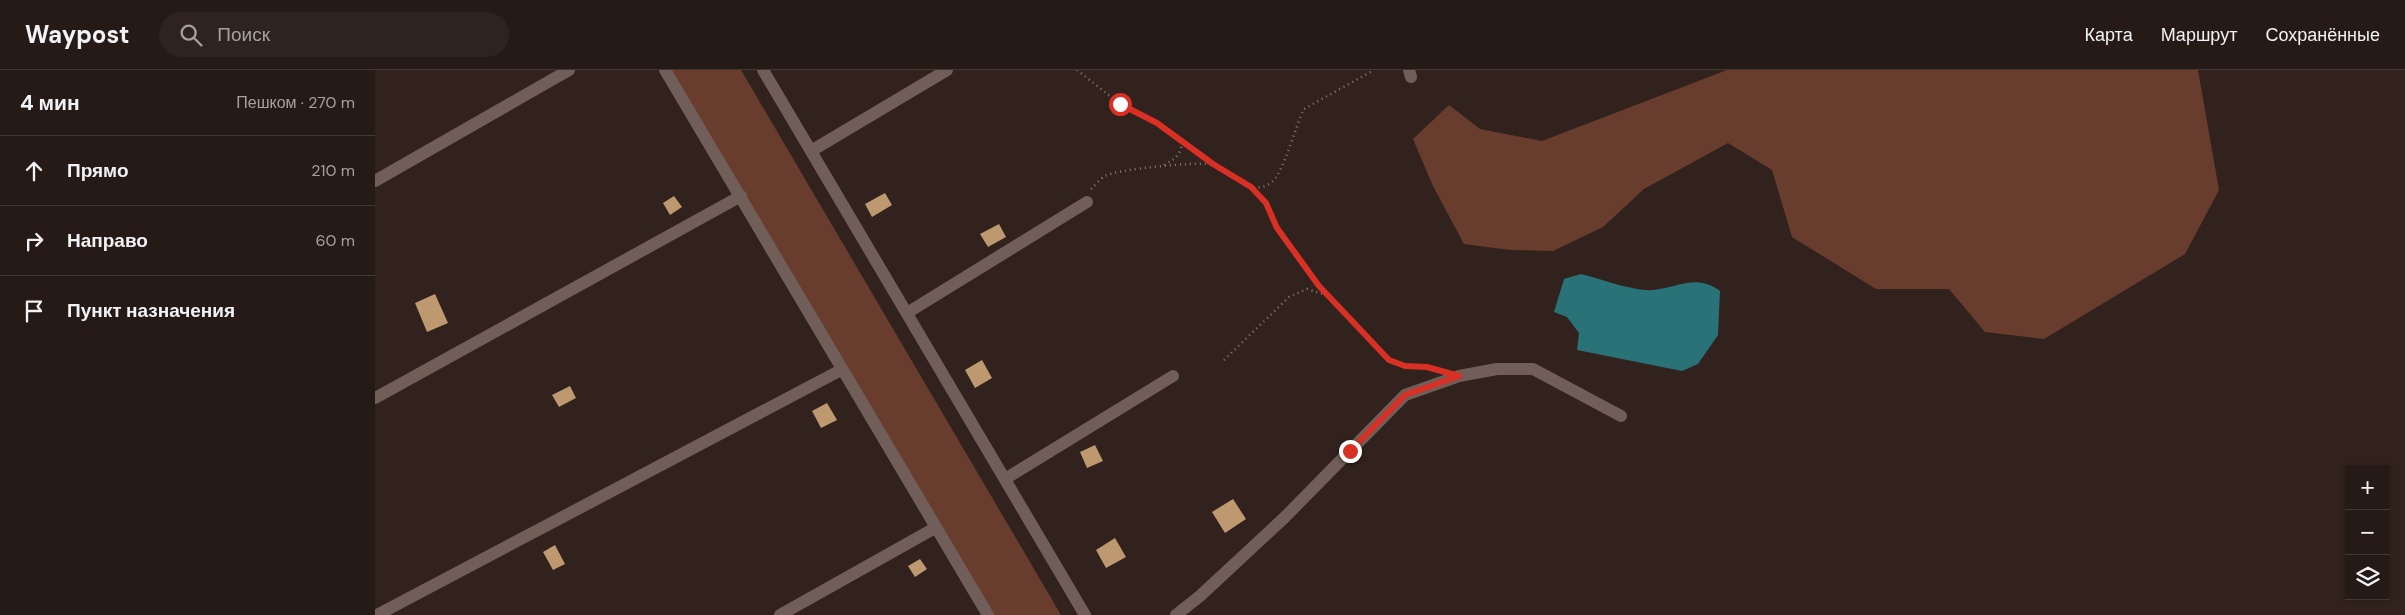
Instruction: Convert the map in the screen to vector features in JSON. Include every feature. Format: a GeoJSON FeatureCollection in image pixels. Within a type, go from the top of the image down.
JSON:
{"type":"FeatureCollection","features":[{"type":"Feature","properties":{"kind":"street"},"geometry":{"type":"LineString","coordinates":[[375,181],[569,70]]}},
{"type":"Feature","properties":{"kind":"street"},"geometry":{"type":"LineString","coordinates":[[665,70],[741,196],[841,370],[988,615]]}},
{"type":"Feature","properties":{"kind":"street"},"geometry":{"type":"LineString","coordinates":[[763,70],[1085,615]]}},
{"type":"Feature","properties":{"kind":"street"},"geometry":{"type":"LineString","coordinates":[[811,151],[947,70]]}},
{"type":"Feature","properties":{"kind":"street"},"geometry":{"type":"LineString","coordinates":[[375,398],[741,196]]}},
{"type":"Feature","properties":{"kind":"street"},"geometry":{"type":"LineString","coordinates":[[907,314],[1087,202]]}},
{"type":"Feature","properties":{"kind":"street"},"geometry":{"type":"LineString","coordinates":[[1176,615],[1201,596],[1285,517],[1405,395],[1459,376],[1497,368],[1533,369],[1621,416]]}},
{"type":"Feature","properties":{"kind":"street"},"geometry":{"type":"LineString","coordinates":[[377,615],[841,370]]}},
{"type":"Feature","properties":{"kind":"street"},"geometry":{"type":"LineString","coordinates":[[1005,479],[1173,376]]}},
{"type":"Feature","properties":{"kind":"street"},"geometry":{"type":"LineString","coordinates":[[780,615],[935,528]]}},
{"type":"Feature","properties":{"kind":"path"},"geometry":{"type":"LineString","coordinates":[[1077,70],[1120,104],[1157,123],[1213,164],[1251,187],[1266,203],[1277,228],[1328,295],[1389,360],[1405,366],[1427,367],[1459,376]]}},
{"type":"Feature","properties":{"kind":"path"},"geometry":{"type":"LineString","coordinates":[[1251,187],[1263,187],[1273,182],[1281,171],[1304,110],[1374,70]]}},
{"type":"Feature","properties":{"kind":"path"},"geometry":{"type":"LineString","coordinates":[[1162,166],[1175,159],[1181,151],[1182,141]]}},
{"type":"Feature","properties":{"kind":"path"},"geometry":{"type":"LineString","coordinates":[[1087,202],[1088,192],[1105,176],[1162,166],[1213,164]]}},
{"type":"Feature","properties":{"kind":"path"},"geometry":{"type":"LineString","coordinates":[[1225,360],[1289,297],[1307,289],[1328,295]]}},
{"type":"Feature","properties":{"kind":"shaded area"},"geometry":{"type":"Polygon","coordinates":[[[670,70],[741,70],[1061,615],[992,615],[670,70]]]}},
{"type":"Feature","properties":{"kind":"shaded area"},"geometry":{"type":"Polygon","coordinates":[[[1727,70],[2198,70],[2219,190],[2185,254],[2044,339],[1985,332],[1949,289],[1876,289],[1792,237],[1772,170],[1728,143],[1644,189],[1603,227],[1553,251],[1510,250],[1464,244],[1433,186],[1413,139],[1449,105],[1480,129],[1542,141],[1727,70]]]}},
{"type":"Feature","properties":{"kind":"water"},"geometry":{"type":"Polygon","coordinates":[[[1581,274],[1645,290],[1655,290],[1692,282],[1710,285],[1720,291],[1718,335],[1698,364],[1682,371],[1577,350],[1579,333],[1567,317],[1554,312],[1564,279],[1581,274]]]}},
{"type":"Feature","properties":{"kind":"building"},"geometry":{"type":"Polygon","coordinates":[[[885,193],[892,205],[872,217],[865,204],[885,193]]]}},
{"type":"Feature","properties":{"kind":"building"},"geometry":{"type":"Polygon","coordinates":[[[674,196],[682,207],[670,215],[663,203],[674,196]]]}},
{"type":"Feature","properties":{"kind":"building"},"geometry":{"type":"Polygon","coordinates":[[[999,224],[1006,237],[988,247],[980,234],[999,224]]]}},
{"type":"Feature","properties":{"kind":"building"},"geometry":{"type":"Polygon","coordinates":[[[435,294],[448,323],[427,332],[415,303],[435,294]]]}},
{"type":"Feature","properties":{"kind":"building"},"geometry":{"type":"Polygon","coordinates":[[[982,360],[992,378],[975,388],[965,370],[982,360]]]}},
{"type":"Feature","properties":{"kind":"building"},"geometry":{"type":"Polygon","coordinates":[[[570,386],[576,398],[559,407],[552,395],[570,386]]]}},
{"type":"Feature","properties":{"kind":"building"},"geometry":{"type":"Polygon","coordinates":[[[827,403],[837,420],[821,428],[812,411],[827,403]]]}},
{"type":"Feature","properties":{"kind":"building"},"geometry":{"type":"Polygon","coordinates":[[[1095,445],[1103,461],[1087,468],[1080,452],[1095,445]]]}},
{"type":"Feature","properties":{"kind":"building"},"geometry":{"type":"Polygon","coordinates":[[[1233,499],[1246,519],[1225,533],[1212,512],[1233,499]]]}},
{"type":"Feature","properties":{"kind":"building"},"geometry":{"type":"Polygon","coordinates":[[[1115,538],[1126,557],[1106,568],[1096,550],[1115,538]]]}},
{"type":"Feature","properties":{"kind":"building"},"geometry":{"type":"Polygon","coordinates":[[[555,545],[565,564],[553,570],[543,552],[555,545]]]}},
{"type":"Feature","properties":{"kind":"building"},"geometry":{"type":"Polygon","coordinates":[[[920,559],[927,569],[915,577],[908,566],[920,559]]]}},
{"type":"Feature","properties":{"kind":"route"},"geometry":{"type":"LineString","coordinates":[[1120,104],[1157,123],[1213,164],[1251,187],[1266,203],[1277,228],[1319,286],[1389,360],[1405,366],[1427,367],[1459,376],[1405,395],[1350,451]]}}]}
